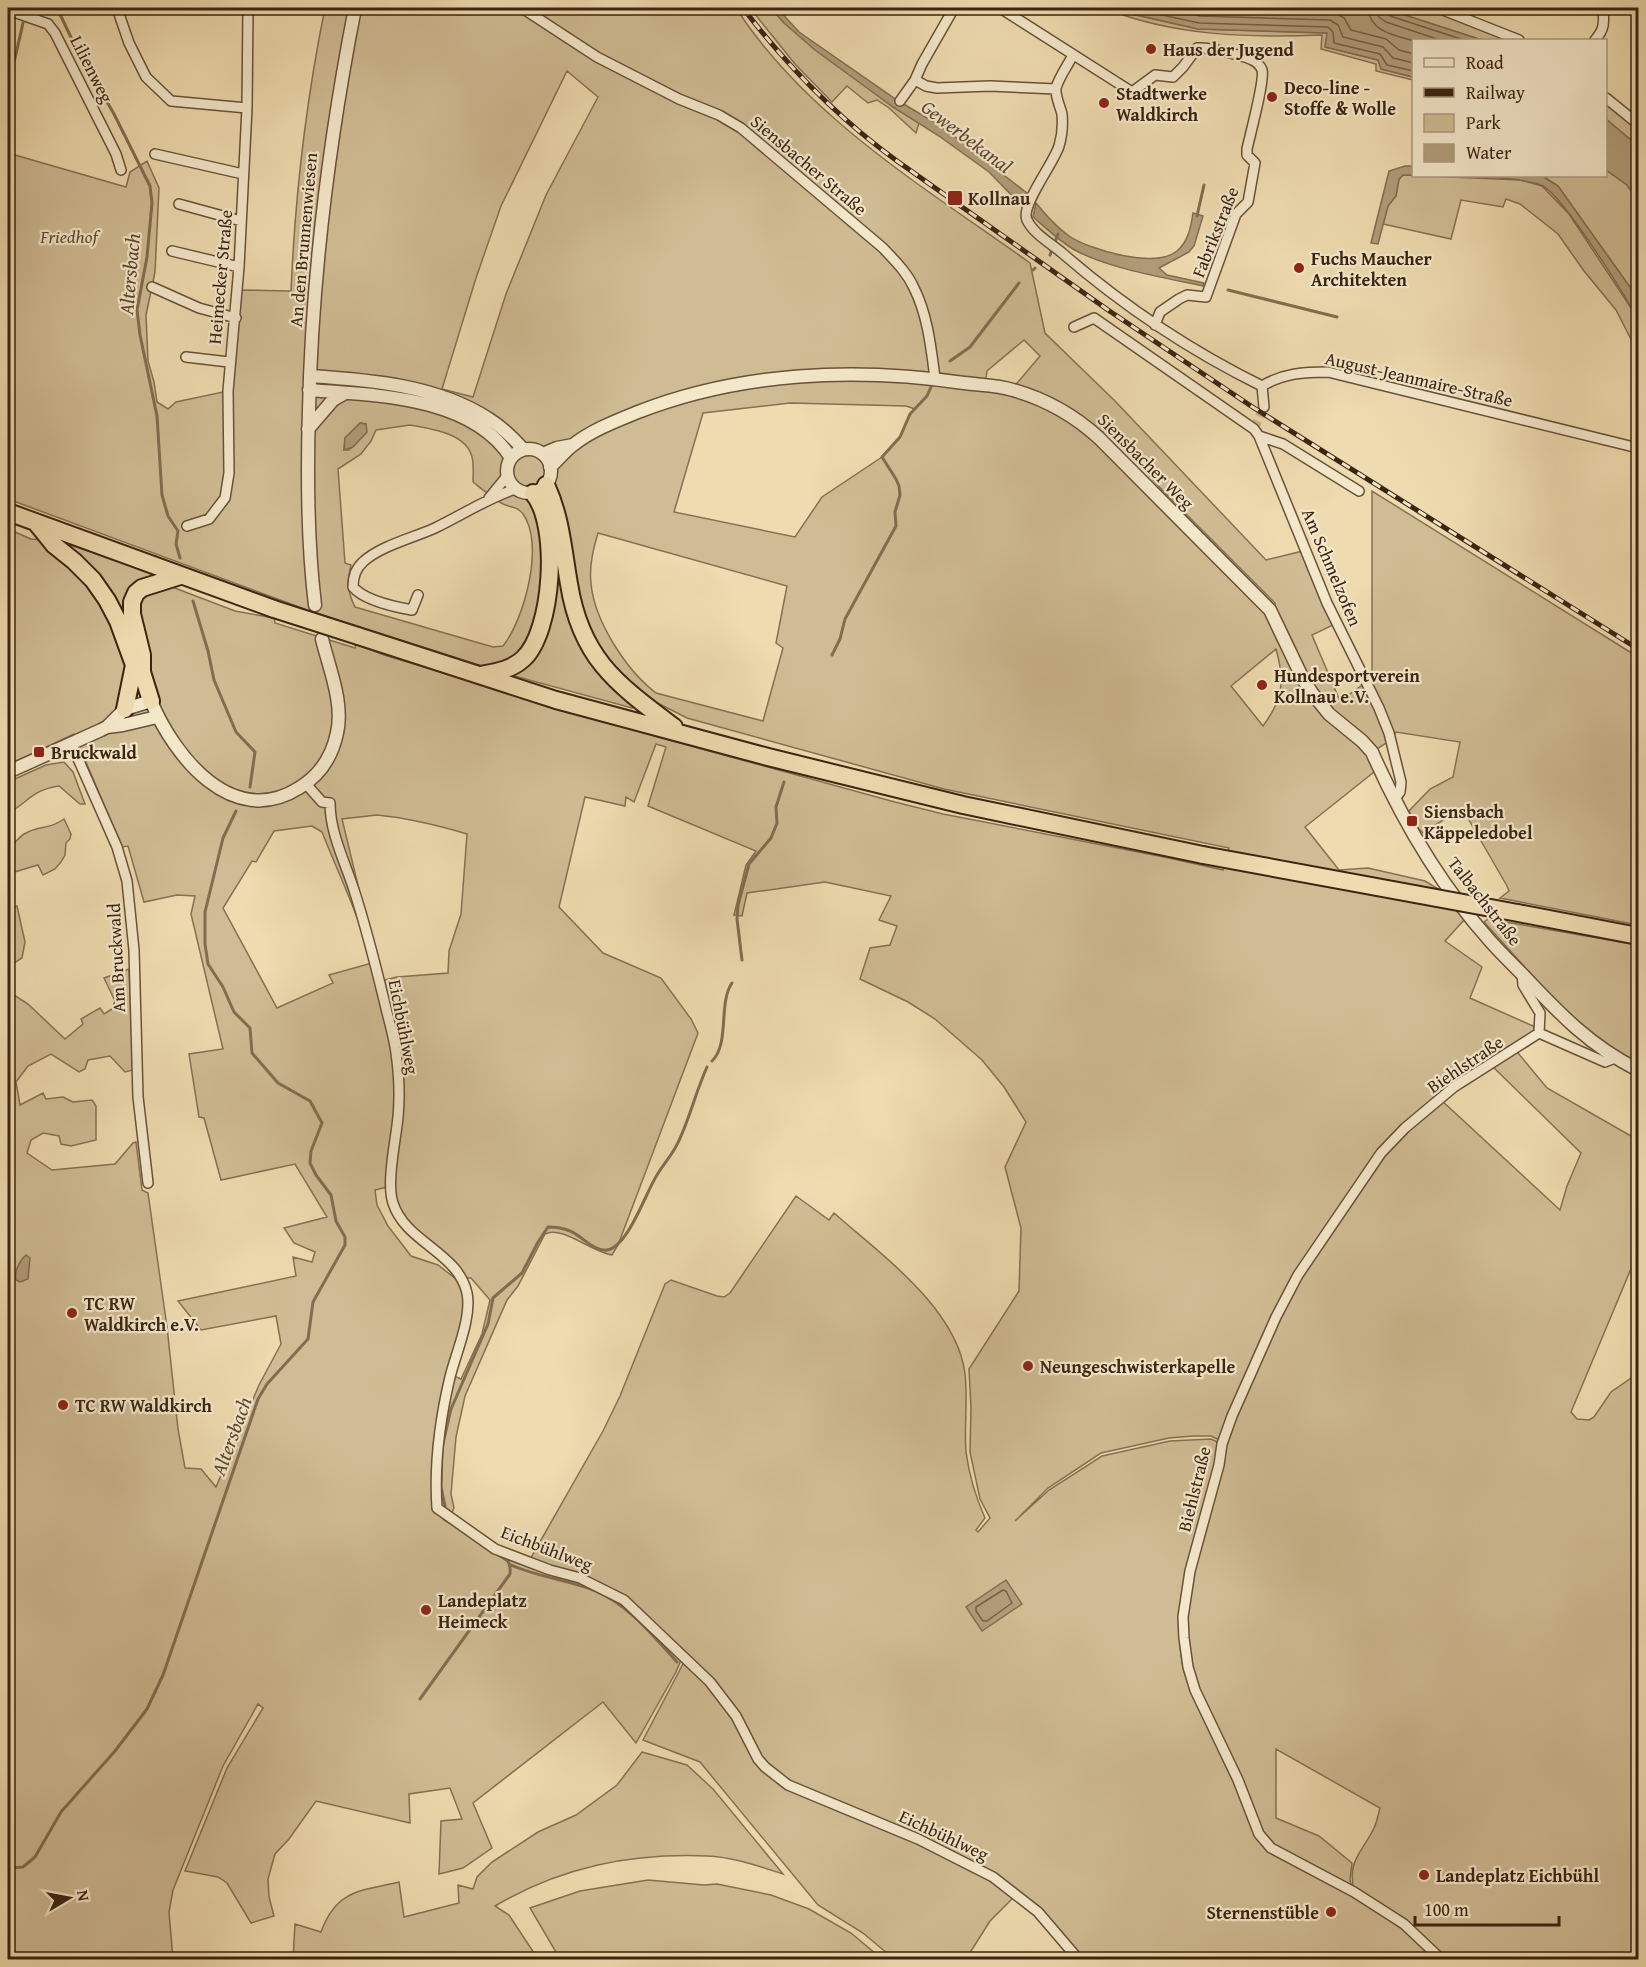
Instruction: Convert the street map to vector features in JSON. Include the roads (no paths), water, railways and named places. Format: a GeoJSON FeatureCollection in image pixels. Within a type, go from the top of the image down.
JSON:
{"type":"FeatureCollection","features":[{"type":"Feature","properties":{"kind":"highway"},"geometry":{"type":"LineString","coordinates":[[481,675],[515,665],[529,653],[536,643],[550,584],[551,568],[545,521],[539,502],[540,489]]}},
{"type":"Feature","properties":{"kind":"highway"},"geometry":{"type":"LineString","coordinates":[[540,489],[559,521],[576,616],[586,641],[598,660],[631,696],[682,733]]}},
{"type":"Feature","properties":{"kind":"highway"},"geometry":{"type":"LineString","coordinates":[[8,512],[274,609],[556,700],[682,733],[963,805],[1203,855],[1638,936]]}},
{"type":"Feature","properties":{"kind":"highway"},"geometry":{"type":"LineString","coordinates":[[37,524],[54,545],[93,580],[107,600],[154,709]]}},
{"type":"Feature","properties":{"kind":"highway"},"geometry":{"type":"LineString","coordinates":[[125,710],[142,655],[132,614],[132,602],[136,593],[142,588],[180,576]]}},
{"type":"Feature","properties":{"kind":"street"},"geometry":{"type":"LineString","coordinates":[[117,8],[129,44],[146,77],[171,101],[247,108]]}},
{"type":"Feature","properties":{"kind":"street","name":"Heimecker Straße"},"geometry":{"type":"LineString","coordinates":[[187,526],[209,519],[225,498],[229,473],[229,362],[236,318],[239,267],[247,108],[249,8]]}},
{"type":"Feature","properties":{"kind":"street","name":"An den Brunnenwiesen"},"geometry":{"type":"LineString","coordinates":[[315,605],[310,567],[308,430],[316,266],[338,92],[355,8]]}},
{"type":"Feature","properties":{"kind":"street","name":"Siensbacher Straße"},"geometry":{"type":"LineString","coordinates":[[522,8],[597,57],[679,99],[719,115],[741,128],[883,248],[901,267],[914,287],[930,334],[935,378]]}},
{"type":"Feature","properties":{"kind":"street"},"geometry":{"type":"LineString","coordinates":[[900,101],[915,80],[954,8]]}},
{"type":"Feature","properties":{"kind":"street","name":"Fabrikstraße"},"geometry":{"type":"LineString","coordinates":[[1000,8],[1132,92],[1155,75],[1173,77],[1197,48],[1207,48],[1246,57],[1257,62],[1262,69],[1262,81],[1247,149],[1247,155],[1255,163],[1248,202],[1236,214],[1206,297],[1187,295],[1179,299],[1160,312],[1155,325]]}},
{"type":"Feature","properties":{"kind":"street"},"geometry":{"type":"LineString","coordinates":[[1438,8],[1516,39]]}},
{"type":"Feature","properties":{"kind":"street"},"geometry":{"type":"LineString","coordinates":[[1596,39],[1604,26],[1603,8]]}},
{"type":"Feature","properties":{"kind":"street","name":"Lilienweg"},"geometry":{"type":"LineString","coordinates":[[8,10],[48,24],[55,33],[111,144],[121,170]]}},
{"type":"Feature","properties":{"kind":"street"},"geometry":{"type":"LineString","coordinates":[[1072,55],[1056,89],[1062,115],[1059,147],[1031,198],[1026,210],[1027,220],[1085,273],[1155,325],[1224,367],[1262,386],[1264,407]]}},
{"type":"Feature","properties":{"kind":"street"},"geometry":{"type":"LineString","coordinates":[[915,80],[926,86],[937,88],[990,86],[1056,89]]}},
{"type":"Feature","properties":{"kind":"street"},"geometry":{"type":"LineString","coordinates":[[1607,100],[1638,124]]}},
{"type":"Feature","properties":{"kind":"street"},"geometry":{"type":"LineString","coordinates":[[156,154],[243,174]]}},
{"type":"Feature","properties":{"kind":"street"},"geometry":{"type":"LineString","coordinates":[[179,204],[241,221]]}},
{"type":"Feature","properties":{"kind":"street"},"geometry":{"type":"LineString","coordinates":[[172,251],[239,267]]}},
{"type":"Feature","properties":{"kind":"street"},"geometry":{"type":"LineString","coordinates":[[153,287],[199,308],[236,318]]}},
{"type":"Feature","properties":{"kind":"street","name":"Am Schmelzofen"},"geometry":{"type":"LineString","coordinates":[[1074,327],[1094,318],[1254,429],[1259,436],[1327,603],[1389,733],[1400,772],[1400,792],[1395,799]]}},
{"type":"Feature","properties":{"kind":"street"},"geometry":{"type":"LineString","coordinates":[[186,357],[229,362]]}},
{"type":"Feature","properties":{"kind":"street","name":"August-Jeanmaire-Straße"},"geometry":{"type":"LineString","coordinates":[[1262,386],[1275,378],[1293,373],[1328,372],[1638,448]]}},
{"type":"Feature","properties":{"kind":"street","name":"Siensbacher Weg"},"geometry":{"type":"LineString","coordinates":[[550,467],[573,445],[618,420],[658,404],[729,386],[782,377],[836,374],[935,378],[1012,389],[1043,401],[1084,424],[1270,610],[1303,679],[1329,714],[1372,752],[1395,799]]}},
{"type":"Feature","properties":{"kind":"street"},"geometry":{"type":"LineString","coordinates":[[310,376],[379,382],[439,396],[469,407],[490,419],[523,449],[536,450],[543,454],[550,467],[550,478],[540,489],[521,493],[515,489],[506,470],[511,458],[523,449]]}},
{"type":"Feature","properties":{"kind":"street"},"geometry":{"type":"LineString","coordinates":[[309,390],[392,397],[443,410],[466,419],[486,432],[502,446],[511,458]]}},
{"type":"Feature","properties":{"kind":"street"},"geometry":{"type":"LineString","coordinates":[[308,430],[333,400],[345,393]]}},
{"type":"Feature","properties":{"kind":"street","name":"Am Schmelzofen"},"geometry":{"type":"LineString","coordinates":[[1259,436],[1283,444],[1359,490]]}},
{"type":"Feature","properties":{"kind":"street","name":"Siensbacher Weg"},"geometry":{"type":"LineString","coordinates":[[543,454],[573,445]]}},
{"type":"Feature","properties":{"kind":"street"},"geometry":{"type":"LineString","coordinates":[[489,498],[507,476]]}},
{"type":"Feature","properties":{"kind":"street"},"geometry":{"type":"LineString","coordinates":[[418,595],[412,610],[395,607],[358,594],[353,587],[353,578],[362,562],[373,554],[435,527],[489,498],[515,489]]}},
{"type":"Feature","properties":{"kind":"street"},"geometry":{"type":"LineString","coordinates":[[154,709],[167,735],[190,765],[203,778],[227,793],[240,798],[258,800],[277,798],[293,792],[306,784],[326,762],[337,733],[337,704],[322,639]]}},
{"type":"Feature","properties":{"kind":"street"},"geometry":{"type":"LineString","coordinates":[[107,727],[125,710],[154,709]]}},
{"type":"Feature","properties":{"kind":"street"},"geometry":{"type":"LineString","coordinates":[[8,772],[107,727],[123,725],[154,709]]}},
{"type":"Feature","properties":{"kind":"street","name":"Am Bruckwald"},"geometry":{"type":"LineString","coordinates":[[71,743],[93,798],[117,847],[127,881],[134,950],[138,1097],[148,1183]]}},
{"type":"Feature","properties":{"kind":"street","name":"Eichbühlweg"},"geometry":{"type":"LineString","coordinates":[[306,784],[322,802],[330,803],[330,820],[362,915],[396,1052],[399,1095],[391,1187],[393,1203],[405,1225],[421,1241],[444,1258],[462,1280],[468,1301],[466,1318],[445,1402],[439,1440],[437,1508],[495,1549],[550,1570],[580,1578],[624,1600],[710,1682],[736,1716],[758,1759],[765,1767],[788,1785],[918,1839],[993,1877],[1038,1912],[1078,1959]]}},
{"type":"Feature","properties":{"kind":"street","name":"Talbachstraße"},"geometry":{"type":"LineString","coordinates":[[1395,799],[1423,851],[1456,898],[1491,941],[1582,1035],[1615,1058],[1638,1070]]}},
{"type":"Feature","properties":{"kind":"street"},"geometry":{"type":"LineString","coordinates":[[1522,974],[1523,985],[1540,1013],[1539,1033],[1605,1062],[1615,1058]]}},
{"type":"Feature","properties":{"kind":"street","name":"Biehlstraße"},"geometry":{"type":"LineString","coordinates":[[1442,1959],[1404,1924],[1354,1892],[1271,1848],[1264,1842],[1238,1780],[1195,1690],[1188,1667],[1183,1617],[1190,1571],[1219,1465],[1222,1444],[1271,1327],[1298,1275],[1381,1153],[1405,1128],[1454,1088],[1539,1033]]}},
{"type":"Feature","properties":{"kind":"water"},"geometry":{"type":"Polygon","coordinates":[[[771,8],[777,8],[799,32],[897,100],[944,128],[1028,194],[1022,206],[989,172],[893,107],[815,50],[784,23],[771,8]]]}},
{"type":"Feature","properties":{"kind":"water"},"geometry":{"type":"Polygon","coordinates":[[[1106,8],[1383,8],[1479,39],[1412,39],[1412,77],[1381,69],[1378,60],[1325,47],[1327,33],[1198,29],[1106,8]]]}},
{"type":"Feature","properties":{"kind":"water"},"geometry":{"type":"Polygon","coordinates":[[[1607,120],[1638,146],[1638,200],[1627,185],[1607,171],[1607,120]]]}},
{"type":"Feature","properties":{"kind":"water"},"geometry":{"type":"Polygon","coordinates":[[[1412,166],[1412,175],[1403,175],[1399,179],[1396,196],[1388,206],[1378,244],[1371,243],[1389,171],[1412,166]]]}},
{"type":"Feature","properties":{"kind":"water"},"geometry":{"type":"Polygon","coordinates":[[[1484,177],[1544,177],[1558,186],[1638,299],[1638,320],[1608,270],[1553,194],[1543,186],[1519,180],[1484,177]]]}},
{"type":"Feature","properties":{"kind":"water"},"geometry":{"type":"Polygon","coordinates":[[[1036,203],[1069,236],[1107,252],[1139,258],[1167,256],[1177,251],[1186,239],[1193,213],[1203,216],[1194,246],[1189,252],[1159,268],[1167,275],[1204,283],[1203,286],[1136,272],[1087,256],[1062,242],[1033,217],[1036,203]]]}},
{"type":"Feature","properties":{"kind":"water"},"geometry":{"type":"Polygon","coordinates":[[[360,423],[366,424],[367,432],[353,447],[344,450],[345,438],[360,423]]]}},
{"type":"Feature","properties":{"kind":"water"},"geometry":{"type":"Polygon","coordinates":[[[26,1255],[30,1258],[28,1279],[20,1282],[16,1280],[16,1273],[26,1255]]]}},
{"type":"Feature","properties":{"kind":"water"},"geometry":{"type":"Polygon","coordinates":[[[1006,1580],[1022,1604],[982,1631],[966,1607],[1006,1580]]]}},
{"type":"Feature","properties":{"kind":"waterway","name":"Altersbach"},"geometry":{"type":"LineString","coordinates":[[57,8],[150,186],[152,203],[147,257],[137,310],[157,416],[162,495],[168,516],[178,531],[176,544],[180,558]]}},
{"type":"Feature","properties":{"kind":"waterway"},"geometry":{"type":"LineString","coordinates":[[8,89],[23,23]]}},
{"type":"Feature","properties":{"kind":"waterway","name":"Gewerbekanal"},"geometry":{"type":"LineString","coordinates":[[1197,216],[1204,185]]}},
{"type":"Feature","properties":{"kind":"waterway"},"geometry":{"type":"LineString","coordinates":[[1050,255],[1058,234]]}},
{"type":"Feature","properties":{"kind":"waterway"},"geometry":{"type":"LineString","coordinates":[[950,361],[970,347],[1019,283]]}},
{"type":"Feature","properties":{"kind":"waterway","name":"Gewerbekanal"},"geometry":{"type":"LineString","coordinates":[[1228,290],[1337,317]]}},
{"type":"Feature","properties":{"kind":"waterway"},"geometry":{"type":"LineString","coordinates":[[832,655],[840,639],[845,619],[896,526],[895,512],[900,495],[899,486],[882,457],[900,437],[910,414],[927,396],[931,387]]}},
{"type":"Feature","properties":{"kind":"waterway","name":"Altersbach"},"geometry":{"type":"LineString","coordinates":[[193,601],[214,680],[236,732],[255,752],[250,787]]}},
{"type":"Feature","properties":{"kind":"waterway"},"geometry":{"type":"LineString","coordinates":[[742,960],[737,919],[738,905],[749,864],[771,838],[777,823],[776,807],[784,782]]}},
{"type":"Feature","properties":{"kind":"waterway","name":"Altersbach"},"geometry":{"type":"LineString","coordinates":[[8,1868],[23,1867],[35,1857],[61,1812],[115,1751],[147,1709],[163,1675],[258,1399],[267,1384],[308,1339],[313,1302],[345,1245],[345,1237],[336,1221],[331,1195],[310,1163],[311,1151],[322,1123],[310,1101],[278,1083],[252,1053],[250,1028],[234,1012],[223,987],[208,964],[205,944],[205,912],[223,838],[236,811]]}},
{"type":"Feature","properties":{"kind":"waterway"},"geometry":{"type":"LineString","coordinates":[[712,1061],[721,1044],[726,1001],[732,983]]}},
{"type":"Feature","properties":{"kind":"waterway"},"geometry":{"type":"LineString","coordinates":[[445,1506],[441,1487],[442,1448],[451,1409],[488,1324],[493,1298],[522,1273],[548,1227],[570,1231],[602,1250],[615,1247],[636,1218],[657,1175],[673,1152],[685,1127],[707,1067]]}},
{"type":"Feature","properties":{"kind":"waterway"},"geometry":{"type":"LineString","coordinates":[[444,1519],[452,1524]]}},
{"type":"Feature","properties":{"kind":"waterway"},"geometry":{"type":"LineString","coordinates":[[420,1699],[510,1574],[509,1563],[495,1553]]}},
{"type":"Feature","properties":{"kind":"waterway"},"geometry":{"type":"LineString","coordinates":[[511,1565],[585,1587],[608,1597],[640,1622],[677,1662]]}},
{"type":"Feature","properties":{"kind":"tunnel"},"geometry":{"type":"LineString","coordinates":[[1254,429],[1264,407]]}},
{"type":"Feature","properties":{"kind":"railway"},"geometry":{"type":"LineString","coordinates":[[743,8],[814,90],[854,127],[897,161],[1108,310],[1251,406],[1638,649]]}},
{"type":"Feature","properties":{"kind":"place","name":"Haus der Jugend"},"geometry":{"type":"Point","coordinates":[1151,49]}},
{"type":"Feature","properties":{"kind":"place","name":"Deco-line - Stoffe & Wolle"},"geometry":{"type":"Point","coordinates":[1272,97]}},
{"type":"Feature","properties":{"kind":"place","name":"Stadtwerke Waldkirch"},"geometry":{"type":"Point","coordinates":[1104,103]}},
{"type":"Feature","properties":{"kind":"place","name":"Kollnau"},"geometry":{"type":"Point","coordinates":[955,198]}},
{"type":"Feature","properties":{"kind":"place","name":"Fuchs Maucher Architekten"},"geometry":{"type":"Point","coordinates":[1299,268]}},
{"type":"Feature","properties":{"kind":"place","name":"Hundesportverein Kollnau e.V."},"geometry":{"type":"Point","coordinates":[1262,685]}},
{"type":"Feature","properties":{"kind":"place","name":"Bruckwald"},"geometry":{"type":"Point","coordinates":[39,752]}},
{"type":"Feature","properties":{"kind":"place","name":"Siensbach Käppeledobel"},"geometry":{"type":"Point","coordinates":[1412,821]}},
{"type":"Feature","properties":{"kind":"place","name":"TC RW Waldkirch e.V."},"geometry":{"type":"Point","coordinates":[72,1313]}},
{"type":"Feature","properties":{"kind":"place","name":"Neungeschwisterkapelle"},"geometry":{"type":"Point","coordinates":[1028,1366]}},
{"type":"Feature","properties":{"kind":"place","name":"TC RW Waldkirch"},"geometry":{"type":"Point","coordinates":[63,1405]}},
{"type":"Feature","properties":{"kind":"place","name":"Landeplatz Heimeck"},"geometry":{"type":"Point","coordinates":[426,1610]}},
{"type":"Feature","properties":{"kind":"place","name":"Landeplatz Eichbühl"},"geometry":{"type":"Point","coordinates":[1424,1875]}},
{"type":"Feature","properties":{"kind":"place","name":"Sternenstüble"},"geometry":{"type":"Point","coordinates":[1331,1912]}},
{"type":"Feature","properties":{"kind":"park label","name":"Friedhof"},"geometry":{"type":"Point","coordinates":[69,236]}}]}
